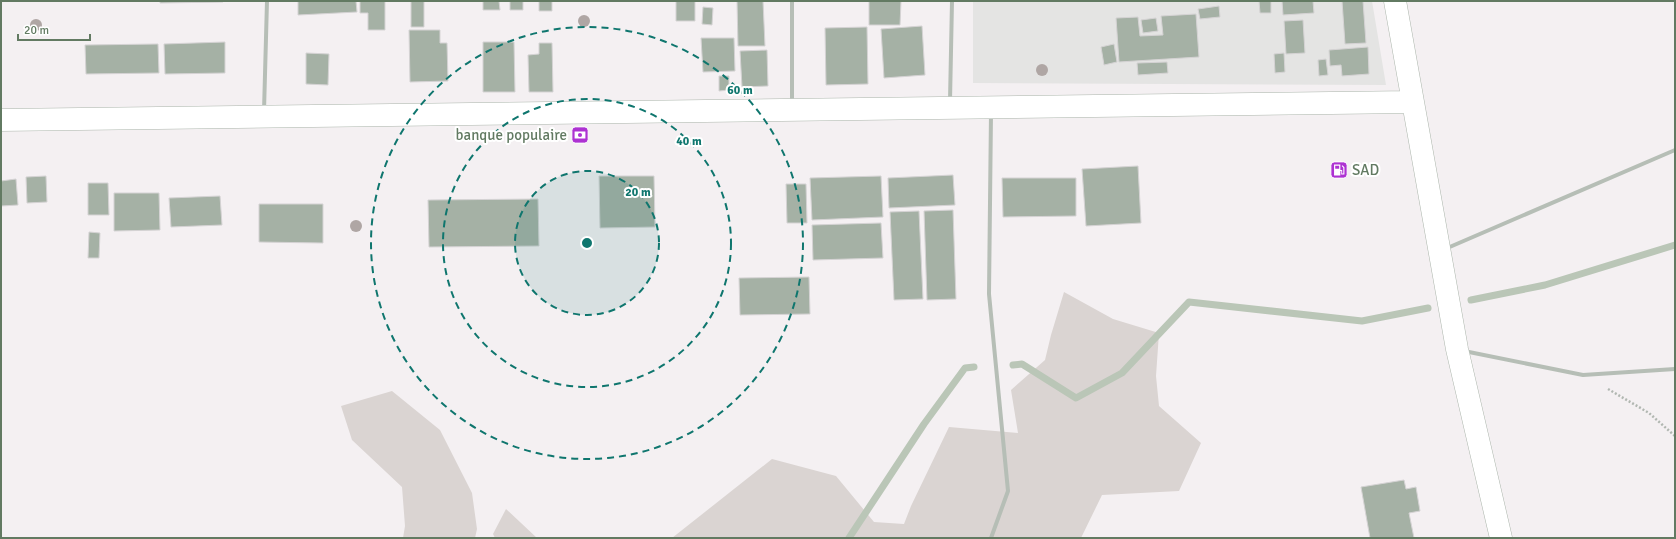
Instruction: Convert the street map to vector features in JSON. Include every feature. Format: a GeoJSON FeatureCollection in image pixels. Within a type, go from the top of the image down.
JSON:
{"type":"FeatureCollection","features":[{"type":"Feature","properties":{"kind":"main road"},"geometry":{"type":"LineString","coordinates":[[1395,1],[1412,102],[1458,349],[1501,538]]}},
{"type":"Feature","properties":{"kind":"main road"},"geometry":{"type":"LineString","coordinates":[[1,120],[1412,102]]}},
{"type":"Feature","properties":{"kind":"street"},"geometry":{"type":"LineString","coordinates":[[264,117],[267,1]]}},
{"type":"Feature","properties":{"kind":"street"},"geometry":{"type":"LineString","coordinates":[[792,1],[792,109]]}},
{"type":"Feature","properties":{"kind":"street"},"geometry":{"type":"LineString","coordinates":[[950,107],[952,1]]}},
{"type":"Feature","properties":{"kind":"street"},"geometry":{"type":"LineString","coordinates":[[991,107],[989,294],[1008,491],[991,538]]}},
{"type":"Feature","properties":{"kind":"street"},"geometry":{"type":"LineString","coordinates":[[1440,252],[1675,150]]}},
{"type":"Feature","properties":{"kind":"street"},"geometry":{"type":"LineString","coordinates":[[1458,349],[1583,375],[1675,369]]}},
{"type":"Feature","properties":{"kind":"path"},"geometry":{"type":"LineString","coordinates":[[1583,375],[1649,413],[1675,436]]}},
{"type":"Feature","properties":{"kind":"shaded area"},"geometry":{"type":"Polygon","coordinates":[[[973,1],[1372,1],[1386,85],[973,83],[973,1]]]}},
{"type":"Feature","properties":{"kind":"shaded area"},"geometry":{"type":"Polygon","coordinates":[[[1064,292],[1113,319],[1159,333],[1156,376],[1159,406],[1201,443],[1179,491],[1102,495],[1081,538],[672,538],[772,459],[836,476],[874,522],[904,524],[911,506],[949,427],[1018,433],[1011,390],[1045,360],[1064,292]]]}},
{"type":"Feature","properties":{"kind":"shaded area"},"geometry":{"type":"Polygon","coordinates":[[[392,391],[440,430],[472,493],[477,529],[475,538],[403,538],[405,526],[402,487],[352,440],[341,406],[392,391]]]}},
{"type":"Feature","properties":{"kind":"shaded area"},"geometry":{"type":"Polygon","coordinates":[[[506,509],[537,538],[495,538],[493,534],[506,509]]]}},
{"type":"Feature","properties":{"kind":"building"},"geometry":{"type":"Polygon","coordinates":[[[160,1],[223,1],[223,2],[160,3],[160,1]]]}},
{"type":"Feature","properties":{"kind":"building"},"geometry":{"type":"Polygon","coordinates":[[[298,1],[356,1],[357,12],[298,15],[298,1]]]}},
{"type":"Feature","properties":{"kind":"building"},"geometry":{"type":"Polygon","coordinates":[[[360,1],[385,1],[385,30],[368,30],[368,13],[360,13],[360,1]]]}},
{"type":"Feature","properties":{"kind":"building"},"geometry":{"type":"Polygon","coordinates":[[[411,1],[424,1],[424,27],[411,27],[411,1]]]}},
{"type":"Feature","properties":{"kind":"building"},"geometry":{"type":"Polygon","coordinates":[[[483,1],[499,1],[500,10],[483,10],[483,1]]]}},
{"type":"Feature","properties":{"kind":"building"},"geometry":{"type":"Polygon","coordinates":[[[510,1],[523,1],[523,10],[510,10],[510,1]]]}},
{"type":"Feature","properties":{"kind":"building"},"geometry":{"type":"Polygon","coordinates":[[[539,1],[552,1],[552,11],[539,11],[539,1]]]}},
{"type":"Feature","properties":{"kind":"building"},"geometry":{"type":"Polygon","coordinates":[[[676,1],[695,1],[695,21],[676,21],[676,1]]]}},
{"type":"Feature","properties":{"kind":"building"},"geometry":{"type":"Polygon","coordinates":[[[737,1],[763,1],[765,46],[738,46],[737,1]]]}},
{"type":"Feature","properties":{"kind":"building"},"geometry":{"type":"Polygon","coordinates":[[[869,1],[901,1],[900,25],[869,25],[869,1]]]}},
{"type":"Feature","properties":{"kind":"building"},"geometry":{"type":"Polygon","coordinates":[[[1259,1],[1271,1],[1271,13],[1260,13],[1259,1]]]}},
{"type":"Feature","properties":{"kind":"building"},"geometry":{"type":"Polygon","coordinates":[[[1282,1],[1313,1],[1314,13],[1283,15],[1282,1]]]}},
{"type":"Feature","properties":{"kind":"building"},"geometry":{"type":"Polygon","coordinates":[[[1342,1],[1363,1],[1366,43],[1345,44],[1342,1]]]}},
{"type":"Feature","properties":{"kind":"building"},"geometry":{"type":"Polygon","coordinates":[[[1219,6],[1220,17],[1200,19],[1198,9],[1219,6]]]}},
{"type":"Feature","properties":{"kind":"building"},"geometry":{"type":"Polygon","coordinates":[[[703,7],[713,8],[712,25],[702,24],[703,7]]]}},
{"type":"Feature","properties":{"kind":"building"},"geometry":{"type":"Polygon","coordinates":[[[1196,14],[1199,57],[1119,62],[1116,18],[1138,17],[1140,36],[1163,35],[1161,16],[1196,14]]]}},
{"type":"Feature","properties":{"kind":"building"},"geometry":{"type":"Polygon","coordinates":[[[1156,18],[1158,31],[1143,33],[1141,20],[1156,18]]]}},
{"type":"Feature","properties":{"kind":"building"},"geometry":{"type":"Polygon","coordinates":[[[1303,20],[1305,53],[1286,54],[1284,21],[1303,20]]]}},
{"type":"Feature","properties":{"kind":"building"},"geometry":{"type":"Polygon","coordinates":[[[922,26],[925,75],[884,78],[881,29],[922,26]]]}},
{"type":"Feature","properties":{"kind":"building"},"geometry":{"type":"Polygon","coordinates":[[[867,27],[868,84],[826,85],[825,28],[867,27]]]}},
{"type":"Feature","properties":{"kind":"building"},"geometry":{"type":"Polygon","coordinates":[[[409,30],[440,30],[440,43],[447,43],[448,81],[410,82],[409,30]]]}},
{"type":"Feature","properties":{"kind":"building"},"geometry":{"type":"Polygon","coordinates":[[[701,38],[734,38],[735,71],[703,72],[701,38]]]}},
{"type":"Feature","properties":{"kind":"building"},"geometry":{"type":"Polygon","coordinates":[[[225,42],[225,73],[165,74],[164,44],[225,42]]]}},
{"type":"Feature","properties":{"kind":"building"},"geometry":{"type":"Polygon","coordinates":[[[483,42],[514,42],[515,92],[483,92],[483,42]]]}},
{"type":"Feature","properties":{"kind":"building"},"geometry":{"type":"Polygon","coordinates":[[[539,43],[552,43],[553,92],[529,92],[528,55],[539,54],[539,43]]]}},
{"type":"Feature","properties":{"kind":"building"},"geometry":{"type":"Polygon","coordinates":[[[158,44],[159,73],[86,74],[85,45],[158,44]]]}},
{"type":"Feature","properties":{"kind":"building"},"geometry":{"type":"Polygon","coordinates":[[[1114,44],[1117,62],[1104,65],[1101,47],[1114,44]]]}},
{"type":"Feature","properties":{"kind":"building"},"geometry":{"type":"Polygon","coordinates":[[[1368,47],[1369,74],[1342,76],[1341,65],[1330,66],[1329,50],[1368,47]]]}},
{"type":"Feature","properties":{"kind":"building"},"geometry":{"type":"Polygon","coordinates":[[[767,50],[768,86],[742,87],[740,51],[767,50]]]}},
{"type":"Feature","properties":{"kind":"building"},"geometry":{"type":"Polygon","coordinates":[[[306,53],[329,54],[328,85],[306,84],[306,53]]]}},
{"type":"Feature","properties":{"kind":"building"},"geometry":{"type":"Polygon","coordinates":[[[1284,53],[1285,72],[1275,73],[1274,54],[1284,53]]]}},
{"type":"Feature","properties":{"kind":"building"},"geometry":{"type":"Polygon","coordinates":[[[1326,59],[1328,75],[1319,76],[1318,60],[1326,59]]]}},
{"type":"Feature","properties":{"kind":"building"},"geometry":{"type":"Polygon","coordinates":[[[1167,62],[1168,73],[1138,75],[1137,63],[1167,62]]]}},
{"type":"Feature","properties":{"kind":"building"},"geometry":{"type":"Polygon","coordinates":[[[719,76],[729,76],[729,90],[719,91],[719,76]]]}},
{"type":"Feature","properties":{"kind":"building"},"geometry":{"type":"Polygon","coordinates":[[[1138,166],[1141,223],[1086,226],[1082,169],[1138,166]]]}},
{"type":"Feature","properties":{"kind":"building"},"geometry":{"type":"Polygon","coordinates":[[[953,175],[955,205],[889,208],[888,178],[953,175]]]}},
{"type":"Feature","properties":{"kind":"building"},"geometry":{"type":"Polygon","coordinates":[[[46,176],[47,202],[27,203],[26,177],[46,176]]]}},
{"type":"Feature","properties":{"kind":"building"},"geometry":{"type":"Polygon","coordinates":[[[599,176],[654,176],[655,227],[600,228],[599,176]]]}},
{"type":"Feature","properties":{"kind":"building"},"geometry":{"type":"Polygon","coordinates":[[[881,176],[883,217],[812,220],[810,178],[881,176]]]}},
{"type":"Feature","properties":{"kind":"building"},"geometry":{"type":"Polygon","coordinates":[[[1002,178],[1076,178],[1076,216],[1003,217],[1002,178]]]}},
{"type":"Feature","properties":{"kind":"building"},"geometry":{"type":"Polygon","coordinates":[[[16,179],[18,205],[1,206],[1,181],[16,179]]]}},
{"type":"Feature","properties":{"kind":"building"},"geometry":{"type":"Polygon","coordinates":[[[88,183],[108,183],[109,215],[88,215],[88,183]]]}},
{"type":"Feature","properties":{"kind":"building"},"geometry":{"type":"Polygon","coordinates":[[[786,184],[806,184],[807,223],[787,223],[786,184]]]}},
{"type":"Feature","properties":{"kind":"building"},"geometry":{"type":"Polygon","coordinates":[[[114,193],[159,193],[160,230],[114,231],[114,193]]]}},
{"type":"Feature","properties":{"kind":"building"},"geometry":{"type":"Polygon","coordinates":[[[220,196],[222,225],[171,227],[169,198],[220,196]]]}},
{"type":"Feature","properties":{"kind":"building"},"geometry":{"type":"Polygon","coordinates":[[[538,199],[539,246],[429,247],[428,200],[538,199]]]}},
{"type":"Feature","properties":{"kind":"building"},"geometry":{"type":"Polygon","coordinates":[[[259,204],[323,204],[323,243],[259,242],[259,204]]]}},
{"type":"Feature","properties":{"kind":"building"},"geometry":{"type":"Polygon","coordinates":[[[953,210],[956,299],[927,300],[924,211],[953,210]]]}},
{"type":"Feature","properties":{"kind":"building"},"geometry":{"type":"Polygon","coordinates":[[[919,211],[923,299],[894,300],[890,212],[919,211]]]}},
{"type":"Feature","properties":{"kind":"building"},"geometry":{"type":"Polygon","coordinates":[[[881,223],[883,258],[813,260],[812,225],[881,223]]]}},
{"type":"Feature","properties":{"kind":"building"},"geometry":{"type":"Polygon","coordinates":[[[89,232],[100,233],[99,258],[88,258],[89,232]]]}},
{"type":"Feature","properties":{"kind":"building"},"geometry":{"type":"Polygon","coordinates":[[[809,277],[810,314],[740,315],[739,278],[809,277]]]}},
{"type":"Feature","properties":{"kind":"building"},"geometry":{"type":"Polygon","coordinates":[[[1404,480],[1406,489],[1416,487],[1420,511],[1409,513],[1414,538],[1370,538],[1361,487],[1404,480]]]}},
{"type":"Feature","properties":{"kind":"waterway"},"geometry":{"type":"LineString","coordinates":[[1471,300],[1545,285],[1675,245]]}},
{"type":"Feature","properties":{"kind":"waterway"},"geometry":{"type":"LineString","coordinates":[[1013,365],[1022,364],[1076,398],[1122,373],[1189,302],[1362,321],[1428,308]]}},
{"type":"Feature","properties":{"kind":"waterway"},"geometry":{"type":"LineString","coordinates":[[849,538],[924,424],[965,368],[974,367]]}},
{"type":"Feature","properties":{"kind":"place","name":"banque populaire"},"geometry":{"type":"Point","coordinates":[580,135]}},
{"type":"Feature","properties":{"kind":"place","name":"SAD"},"geometry":{"type":"Point","coordinates":[1339,170]}}]}
